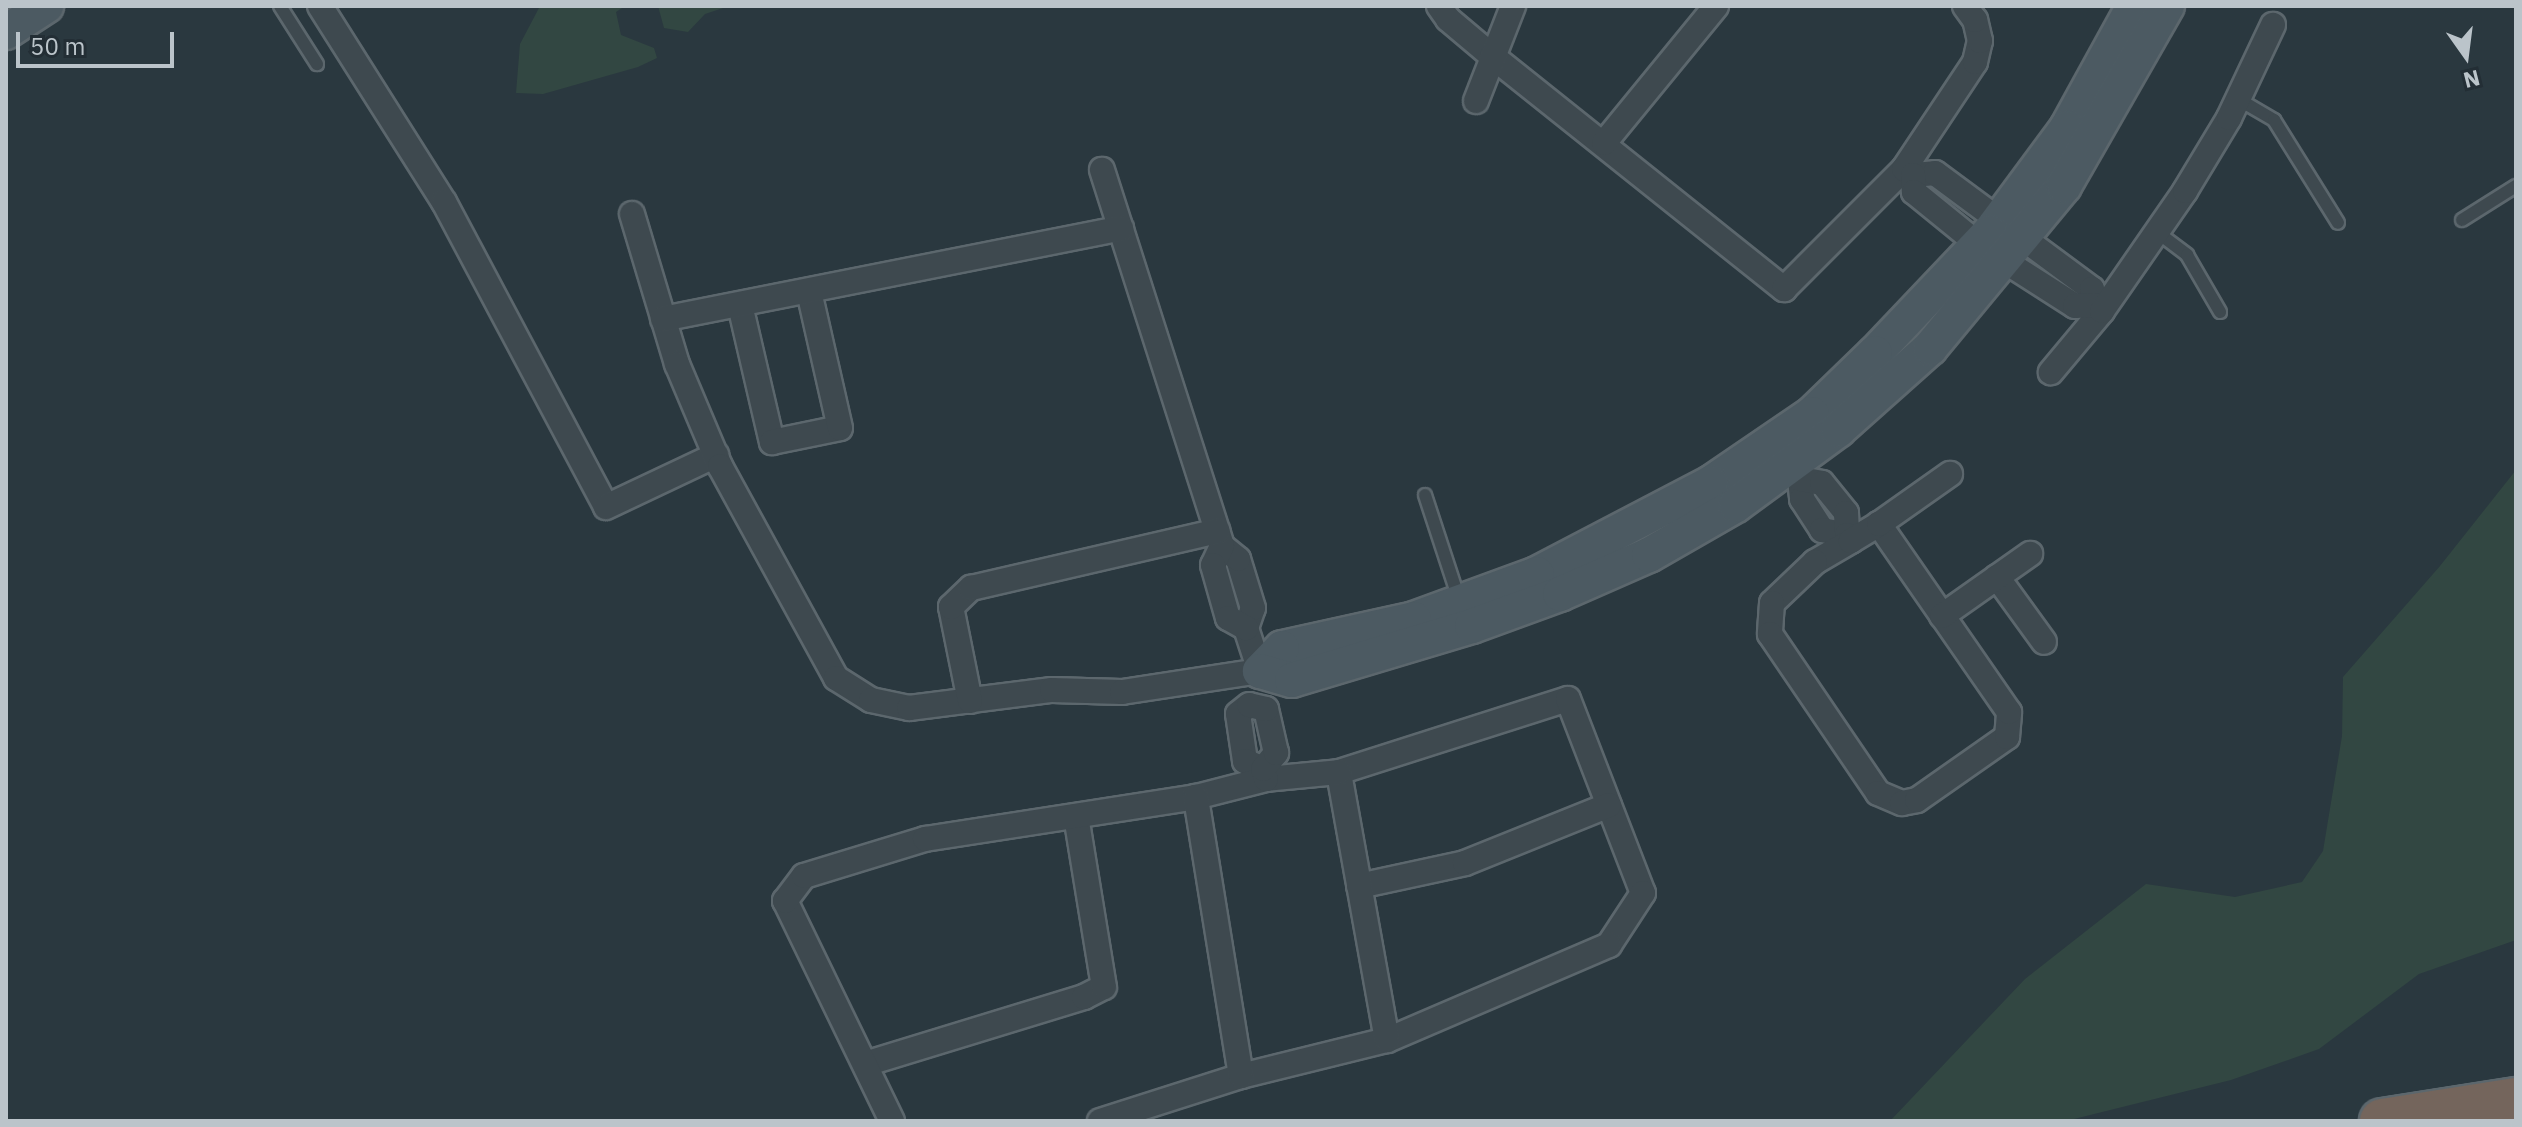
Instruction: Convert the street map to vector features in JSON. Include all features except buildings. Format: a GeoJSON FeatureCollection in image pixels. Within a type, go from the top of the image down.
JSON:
{"type":"FeatureCollection","features":[{"type":"Feature","properties":{"kind":"highway"},"geometry":{"type":"LineString","coordinates":[[2382,1121],[2516,1100]]}},
{"type":"Feature","properties":{"kind":"street"},"geometry":{"type":"LineString","coordinates":[[6,32],[46,6]]}},
{"type":"Feature","properties":{"kind":"street"},"geometry":{"type":"LineString","coordinates":[[320,6],[444,202],[606,507],[716,455]]}},
{"type":"Feature","properties":{"kind":"street"},"geometry":{"type":"LineString","coordinates":[[1439,6],[1448,19],[1492,56],[1784,289],[1909,172],[1975,62],[1980,41],[1975,20],[1965,6]]}},
{"type":"Feature","properties":{"kind":"street"},"geometry":{"type":"LineString","coordinates":[[1604,143],[1716,6]]}},
{"type":"Feature","properties":{"kind":"street"},"geometry":{"type":"LineString","coordinates":[[632,214],[677,364],[716,455],[738,503],[836,678],[871,700],[909,708],[1052,690],[1122,692],[1251,672],[1292,680],[1472,626],[1560,594],[1649,555],[1736,505],[1787,462],[1838,430],[1930,348],[2001,240],[2134,6]]}},
{"type":"Feature","properties":{"kind":"street"},"geometry":{"type":"LineString","coordinates":[[2001,240],[2064,186],[2167,6]]}},
{"type":"Feature","properties":{"kind":"street"},"geometry":{"type":"LineString","coordinates":[[1476,101],[1514,7]]}},
{"type":"Feature","properties":{"kind":"street"},"geometry":{"type":"LineString","coordinates":[[2051,372],[2185,191],[2238,99],[2273,25]]}},
{"type":"Feature","properties":{"kind":"street"},"geometry":{"type":"LineString","coordinates":[[1102,170],[1220,539],[1213,565],[1228,618],[1246,628],[1251,672],[1249,705],[1238,714],[1245,761],[1265,774]]}},
{"type":"Feature","properties":{"kind":"street"},"geometry":{"type":"LineString","coordinates":[[1909,172],[1935,173],[2001,240],[2075,306],[2098,308]]}},
{"type":"Feature","properties":{"kind":"street"},"geometry":{"type":"LineString","coordinates":[[663,319],[1121,228]]}},
{"type":"Feature","properties":{"kind":"street"},"geometry":{"type":"LineString","coordinates":[[740,305],[772,442],[840,428],[809,292]]}},
{"type":"Feature","properties":{"kind":"street"},"geometry":{"type":"LineString","coordinates":[[1251,672],[1282,648],[1414,619],[1537,574],[1711,483],[1787,462],[1822,483],[1846,513],[1849,538]]}},
{"type":"Feature","properties":{"kind":"street"},"geometry":{"type":"LineString","coordinates":[[1879,524],[2009,712],[2007,737],[1933,791],[1902,803],[1878,793],[1770,634],[1772,603],[1815,562],[1849,538],[1879,524],[1950,474]]}},
{"type":"Feature","properties":{"kind":"street"},"geometry":{"type":"LineString","coordinates":[[970,701],[951,607],[971,588],[1220,539]]}},
{"type":"Feature","properties":{"kind":"street"},"geometry":{"type":"LineString","coordinates":[[1942,616],[2030,554]]}},
{"type":"Feature","properties":{"kind":"street"},"geometry":{"type":"LineString","coordinates":[[1997,577],[2044,642]]}},
{"type":"Feature","properties":{"kind":"street"},"geometry":{"type":"LineString","coordinates":[[892,1121],[785,901],[804,876],[925,839],[1196,797],[1265,774],[1339,772],[1568,699],[1643,893],[1609,945],[1387,1040],[1241,1076],[1100,1121]]}},
{"type":"Feature","properties":{"kind":"street"},"geometry":{"type":"LineString","coordinates":[[1339,772],[1387,1040]]}},
{"type":"Feature","properties":{"kind":"street"},"geometry":{"type":"LineString","coordinates":[[1196,797],[1241,1076]]}},
{"type":"Feature","properties":{"kind":"street"},"geometry":{"type":"LineString","coordinates":[[1359,886],[1465,863],[1609,805]]}},
{"type":"Feature","properties":{"kind":"street"},"geometry":{"type":"LineString","coordinates":[[865,1064],[1084,997],[1104,987],[1076,816]]}},
{"type":"Feature","properties":{"kind":"lane"},"geometry":{"type":"LineString","coordinates":[[280,6],[317,64]]}},
{"type":"Feature","properties":{"kind":"lane"},"geometry":{"type":"LineString","coordinates":[[2238,99],[2274,120],[2338,223]]}},
{"type":"Feature","properties":{"kind":"lane"},"geometry":{"type":"LineString","coordinates":[[2462,220],[2516,186]]}},
{"type":"Feature","properties":{"kind":"lane"},"geometry":{"type":"LineString","coordinates":[[2157,232],[2187,255],[2220,312]]}},
{"type":"Feature","properties":{"kind":"lane"},"geometry":{"type":"LineString","coordinates":[[1425,495],[1460,602]]}},
{"type":"Feature","properties":{"kind":"green space"},"geometry":{"type":"Polygon","coordinates":[[[540,6],[625,6],[616,12],[621,35],[654,48],[657,58],[638,67],[543,94],[516,93],[520,44],[540,6]]]}},
{"type":"Feature","properties":{"kind":"green space"},"geometry":{"type":"Polygon","coordinates":[[[658,6],[729,6],[705,14],[688,32],[664,28],[658,6]]]}},
{"type":"Feature","properties":{"kind":"green space"},"geometry":{"type":"Polygon","coordinates":[[[2516,470],[2516,940],[2419,974],[2319,1049],[2231,1080],[2066,1121],[1890,1121],[2025,979],[2146,884],[2235,897],[2302,882],[2323,851],[2342,736],[2343,677],[2440,566],[2516,470]]]}}]}
